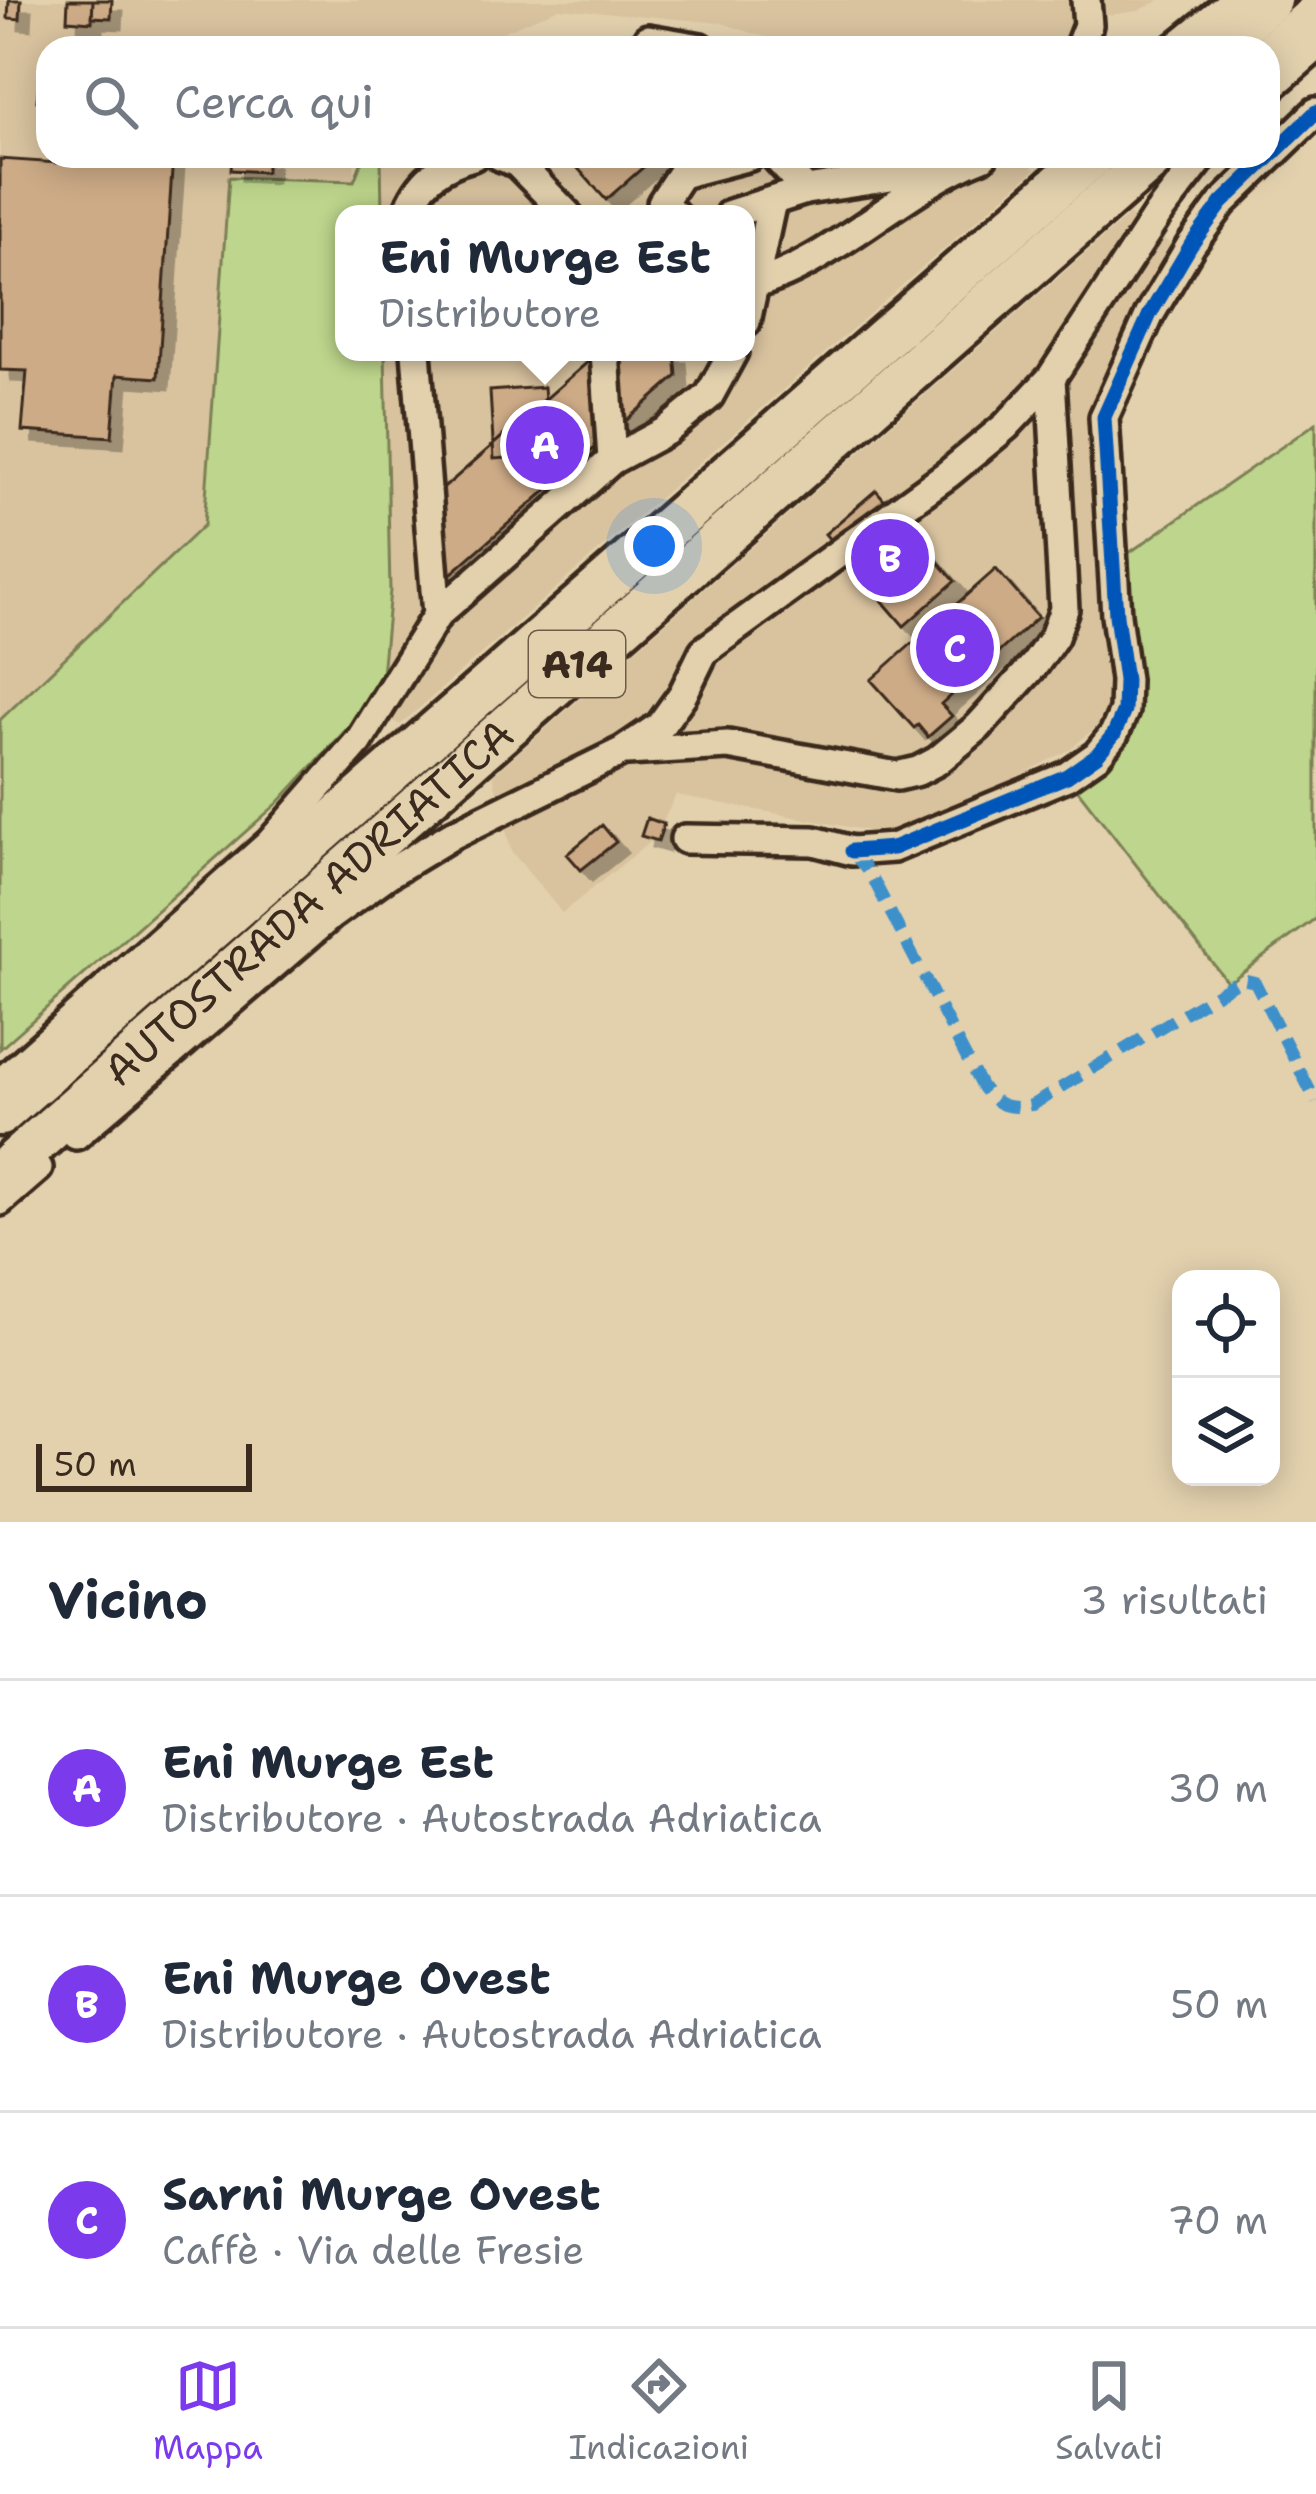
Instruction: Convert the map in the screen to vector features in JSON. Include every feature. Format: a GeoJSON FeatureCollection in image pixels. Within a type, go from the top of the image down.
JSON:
{"type":"FeatureCollection","features":[{"type":"Feature","properties":{"kind":"highway"},"geometry":{"type":"LineString","coordinates":[[1229,36],[1270,0]]}},
{"type":"Feature","properties":{"kind":"highway"},"geometry":{"type":"LineString","coordinates":[[1280,46],[1316,15]]}},
{"type":"Feature","properties":{"kind":"highway","name":"AUTOSTRADA ADRIATICA"},"geometry":{"type":"LineString","coordinates":[[0,1114],[1078,168]]}},
{"type":"Feature","properties":{"kind":"highway","name":"AUTOSTRADA ADRIATICA"},"geometry":{"type":"LineString","coordinates":[[0,1174],[1141,168]]}},
{"type":"Feature","properties":{"kind":"street"},"geometry":{"type":"LineString","coordinates":[[1084,36],[1086,0]]}},
{"type":"Feature","properties":{"kind":"street"},"geometry":{"type":"LineString","coordinates":[[1190,36],[1234,0]]}},
{"type":"Feature","properties":{"kind":"street"},"geometry":{"type":"LineString","coordinates":[[1280,78],[1316,47]]}},
{"type":"Feature","properties":{"kind":"street"},"geometry":{"type":"LineString","coordinates":[[1280,147],[1316,112]]}},
{"type":"Feature","properties":{"kind":"street"},"geometry":{"type":"LineString","coordinates":[[410,205],[429,176],[442,168]]}},
{"type":"Feature","properties":{"kind":"street"},"geometry":{"type":"LineString","coordinates":[[522,168],[558,205]]}},
{"type":"Feature","properties":{"kind":"street"},"geometry":{"type":"LineString","coordinates":[[664,205],[681,174],[704,168]]}},
{"type":"Feature","properties":{"kind":"street"},"geometry":{"type":"LineString","coordinates":[[786,168],[806,190]]}},
{"type":"Feature","properties":{"kind":"street"},"geometry":{"type":"LineString","coordinates":[[755,206],[806,190],[946,168]]}},
{"type":"Feature","properties":{"kind":"street"},"geometry":{"type":"LineString","coordinates":[[755,284],[783,277],[950,168]]}},
{"type":"Feature","properties":{"kind":"street"},"geometry":{"type":"LineString","coordinates":[[0,1201],[330,916],[452,835],[623,751],[660,726],[683,694],[704,651],[948,474],[1006,426],[1051,378],[1158,214],[1194,168]]}},
{"type":"Feature","properties":{"kind":"street"},"geometry":{"type":"LineString","coordinates":[[685,839],[814,841],[852,851],[893,848],[1067,776],[1097,755],[1124,711],[1125,680],[1116,615],[1104,417],[1150,314],[1191,245],[1222,203],[1258,168]]}},
{"type":"Feature","properties":{"kind":"street"},"geometry":{"type":"LineString","coordinates":[[755,266],[772,201]]}},
{"type":"Feature","properties":{"kind":"street"},"geometry":{"type":"LineString","coordinates":[[417,361],[436,615]]}},
{"type":"Feature","properties":{"kind":"street"},"geometry":{"type":"LineString","coordinates":[[606,361],[612,460]]}},
{"type":"Feature","properties":{"kind":"street"},"geometry":{"type":"LineString","coordinates":[[0,1083],[270,843],[359,741],[436,615],[612,460],[666,431],[709,396],[729,361]]}},
{"type":"Feature","properties":{"kind":"street"},"geometry":{"type":"LineString","coordinates":[[623,751],[728,745],[897,776],[938,761],[978,728],[1035,664],[1054,637],[1064,609],[1051,378]]}},
{"type":"Feature","properties":{"kind":"shaded area"},"geometry":{"type":"Polygon","coordinates":[[[0,0],[1160,0],[1138,11],[1071,20],[1064,36],[761,36],[722,23],[559,8],[493,36],[36,36],[36,168],[355,168],[354,181],[230,177],[204,525],[0,720],[0,0]]]}},
{"type":"Feature","properties":{"kind":"shaded area"},"geometry":{"type":"Polygon","coordinates":[[[381,168],[1034,170],[400,725],[369,705],[381,685],[390,591],[385,361],[755,361],[755,205],[382,205],[381,168]]]}},
{"type":"Feature","properties":{"kind":"shaded area"},"geometry":{"type":"Polygon","coordinates":[[[1129,215],[1176,247],[1101,379],[1094,410],[1113,703],[1109,715],[1071,749],[964,804],[904,828],[869,831],[676,795],[655,838],[562,913],[511,851],[493,775],[1129,215]]]}},
{"type":"Feature","properties":{"kind":"green space"},"geometry":{"type":"Polygon","coordinates":[[[359,168],[381,168],[382,205],[335,205],[335,361],[385,361],[390,591],[381,685],[369,705],[278,803],[0,1049],[0,720],[204,525],[229,177],[354,181],[359,168]]]}},
{"type":"Feature","properties":{"kind":"green space"},"geometry":{"type":"Polygon","coordinates":[[[1316,423],[1316,918],[1228,983],[1067,776],[1114,734],[1113,564],[1316,423]]]}},
{"type":"Feature","properties":{"kind":"building"},"geometry":{"type":"Polygon","coordinates":[[[9,0],[21,0],[20,19],[8,18],[9,0]]]}},
{"type":"Feature","properties":{"kind":"building"},"geometry":{"type":"Polygon","coordinates":[[[68,0],[93,0],[92,22],[67,20],[68,0]]]}},
{"type":"Feature","properties":{"kind":"building"},"geometry":{"type":"Polygon","coordinates":[[[93,0],[112,0],[111,18],[92,17],[93,0]]]}},
{"type":"Feature","properties":{"kind":"building"},"geometry":{"type":"Polygon","coordinates":[[[0,159],[36,161],[36,168],[172,168],[158,378],[117,375],[112,437],[22,431],[27,371],[0,370],[0,159]]]}},
{"type":"Feature","properties":{"kind":"building"},"geometry":{"type":"Polygon","coordinates":[[[231,168],[266,168],[266,172],[231,168]]]}},
{"type":"Feature","properties":{"kind":"building"},"geometry":{"type":"Polygon","coordinates":[[[578,168],[642,168],[606,200],[578,168]]]}},
{"type":"Feature","properties":{"kind":"building"},"geometry":{"type":"Polygon","coordinates":[[[589,361],[676,361],[677,376],[420,601],[413,515],[589,361]]]}},
{"type":"Feature","properties":{"kind":"building"},"geometry":{"type":"Polygon","coordinates":[[[544,387],[549,455],[494,459],[490,391],[544,387]]]}},
{"type":"Feature","properties":{"kind":"building"},"geometry":{"type":"Polygon","coordinates":[[[876,490],[955,581],[904,626],[825,534],[876,490]]]}},
{"type":"Feature","properties":{"kind":"building"},"geometry":{"type":"Polygon","coordinates":[[[996,569],[1038,617],[941,704],[952,716],[928,737],[871,680],[996,569]]]}},
{"type":"Feature","properties":{"kind":"building"},"geometry":{"type":"Polygon","coordinates":[[[647,818],[664,824],[658,841],[641,836],[647,818]]]}},
{"type":"Feature","properties":{"kind":"building"},"geometry":{"type":"Polygon","coordinates":[[[602,825],[616,842],[581,870],[567,854],[602,825]]]}},
{"type":"Feature","properties":{"kind":"marked path"},"geometry":{"type":"LineString","coordinates":[[852,851],[872,877],[981,1086],[997,1102],[1032,1105],[1241,979],[1255,982],[1316,1102]]}},
{"type":"Feature","properties":{"kind":"cycle path"},"geometry":{"type":"LineString","coordinates":[[1280,147],[1316,112]]}},
{"type":"Feature","properties":{"kind":"cycle path"},"geometry":{"type":"LineString","coordinates":[[852,851],[893,848],[1067,776],[1097,755],[1114,734],[1124,711],[1125,680],[1116,615],[1104,417],[1150,314],[1191,245],[1222,203],[1258,168]]}},
{"type":"Feature","properties":{"kind":"place","name":"Eni Murge Est"},"geometry":{"type":"Point","coordinates":[545,445]}},
{"type":"Feature","properties":{"kind":"place","name":"Eni Murge Ovest"},"geometry":{"type":"Point","coordinates":[890,558]}},
{"type":"Feature","properties":{"kind":"place","name":"Sarni Murge Ovest"},"geometry":{"type":"Point","coordinates":[955,648]}}]}
